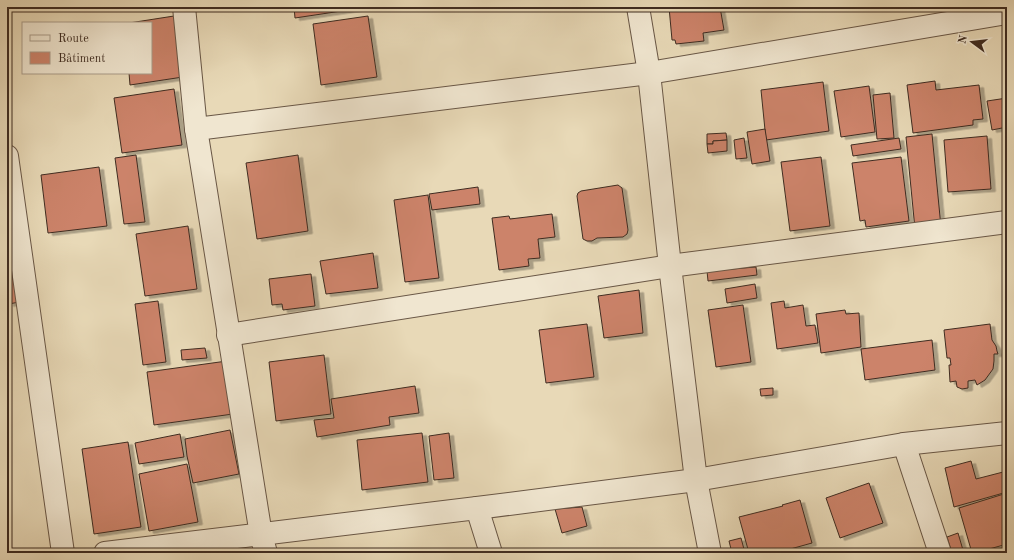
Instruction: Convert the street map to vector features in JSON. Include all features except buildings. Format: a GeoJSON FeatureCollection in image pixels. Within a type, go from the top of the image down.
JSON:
{"type":"FeatureCollection","features":[{"type":"Feature","properties":{"kind":"street"},"geometry":{"type":"LineString","coordinates":[[184,7],[196,129],[228,335],[263,544]]}},
{"type":"Feature","properties":{"kind":"street"},"geometry":{"type":"LineString","coordinates":[[638,7],[649,73],[670,266],[696,480],[710,553]]}},
{"type":"Feature","properties":{"kind":"street"},"geometry":{"type":"LineString","coordinates":[[196,129],[649,73],[1007,12]]}},
{"type":"Feature","properties":{"kind":"street"},"geometry":{"type":"LineString","coordinates":[[7,156],[63,553]]}},
{"type":"Feature","properties":{"kind":"street"},"geometry":{"type":"LineString","coordinates":[[228,335],[670,266],[1007,222]]}},
{"type":"Feature","properties":{"kind":"street"},"geometry":{"type":"LineString","coordinates":[[105,553],[263,544],[477,508],[696,480],[904,444],[1007,433]]}},
{"type":"Feature","properties":{"kind":"street"},"geometry":{"type":"LineString","coordinates":[[904,444],[940,553]]}},
{"type":"Feature","properties":{"kind":"street"},"geometry":{"type":"LineString","coordinates":[[477,508],[491,553]]}}]}
